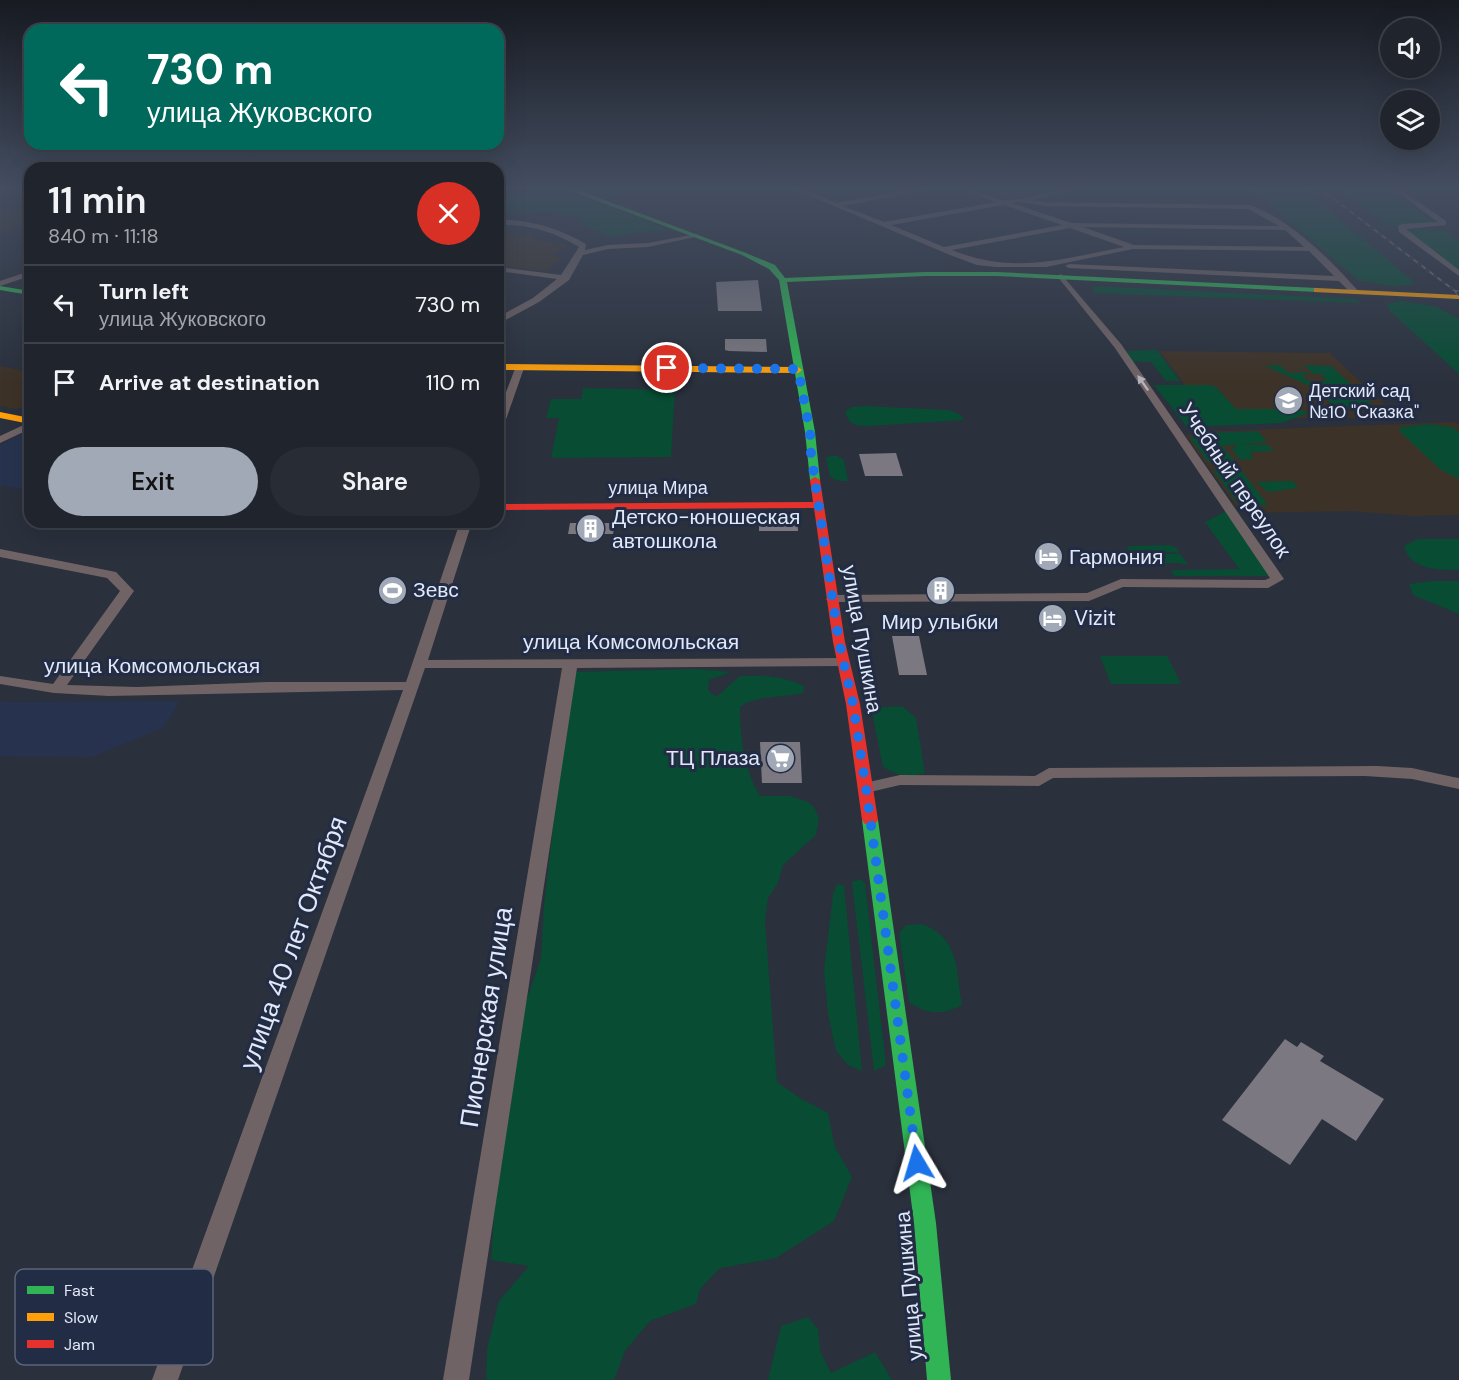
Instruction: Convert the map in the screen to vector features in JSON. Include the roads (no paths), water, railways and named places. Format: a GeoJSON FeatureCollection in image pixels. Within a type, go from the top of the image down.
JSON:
{"type":"FeatureCollection","features":[{"type":"Feature","properties":{"kind":"main road"},"geometry":{"type":"LineString","coordinates":[[744,254],[766,263],[783,280],[996,269],[1061,276],[1459,297]]}},
{"type":"Feature","properties":{"kind":"main road","name":"улица Пушкина"},"geometry":{"type":"LineString","coordinates":[[783,280],[810,432],[843,662],[866,788],[925,1223],[939,1380]]}},
{"type":"Feature","properties":{"kind":"main road"},"geometry":{"type":"LineString","coordinates":[[0,286],[24,292]]}},
{"type":"Feature","properties":{"kind":"main road"},"geometry":{"type":"LineString","coordinates":[[504,367],[798,369]]}},
{"type":"Feature","properties":{"kind":"main road"},"geometry":{"type":"LineString","coordinates":[[0,415],[24,421]]}},
{"type":"Feature","properties":{"kind":"main road","name":"улица Мира"},"geometry":{"type":"LineString","coordinates":[[504,507],[819,505]]}},
{"type":"Feature","properties":{"kind":"street"},"geometry":{"type":"LineString","coordinates":[[504,318],[548,293],[566,278],[580,254]]}},
{"type":"Feature","properties":{"kind":"street"},"geometry":{"type":"LineString","coordinates":[[957,254],[996,269],[1046,265],[1097,254]]}},
{"type":"Feature","properties":{"kind":"street"},"geometry":{"type":"LineString","coordinates":[[1315,254],[1355,292]]}},
{"type":"Feature","properties":{"kind":"street"},"geometry":{"type":"LineString","coordinates":[[1434,254],[1459,274]]}},
{"type":"Feature","properties":{"kind":"street"},"geometry":{"type":"LineString","coordinates":[[1046,265],[1341,279]]}},
{"type":"Feature","properties":{"kind":"street"},"geometry":{"type":"LineString","coordinates":[[504,270],[566,278]]}},
{"type":"Feature","properties":{"kind":"street"},"geometry":{"type":"LineString","coordinates":[[0,286],[24,276]]}},
{"type":"Feature","properties":{"kind":"street","name":"Учебный переулок"},"geometry":{"type":"LineString","coordinates":[[833,599],[1089,597],[1121,583],[1274,583],[1277,579],[1118,346],[1061,276]]}},
{"type":"Feature","properties":{"kind":"street"},"geometry":{"type":"LineString","coordinates":[[504,411],[519,368]]}},
{"type":"Feature","properties":{"kind":"street"},"geometry":{"type":"LineString","coordinates":[[0,440],[24,426]]}},
{"type":"Feature","properties":{"kind":"street","name":"улица 40 лет Октября"},"geometry":{"type":"LineString","coordinates":[[205,1269],[420,664],[464,528]]}},
{"type":"Feature","properties":{"kind":"street"},"geometry":{"type":"LineString","coordinates":[[0,553],[111,575],[127,591],[57,689]]}},
{"type":"Feature","properties":{"kind":"street","name":"улица Комсомольская"},"geometry":{"type":"LineString","coordinates":[[420,664],[843,662]]}},
{"type":"Feature","properties":{"kind":"street","name":"Пионерская улица"},"geometry":{"type":"LineString","coordinates":[[456,1380],[570,663]]}},
{"type":"Feature","properties":{"kind":"street","name":"улица Комсомольская"},"geometry":{"type":"LineString","coordinates":[[0,680],[26,686],[57,689],[172,690],[412,686]]}},
{"type":"Feature","properties":{"kind":"street"},"geometry":{"type":"LineString","coordinates":[[866,788],[900,780],[1039,781],[1049,773],[1342,771],[1415,773],[1439,777],[1459,784]]}},
{"type":"Feature","properties":{"kind":"street","name":"улица 40 лет Октября"},"geometry":{"type":"LineString","coordinates":[[165,1380],[170,1365]]}},
{"type":"Feature","properties":{"kind":"railway"},"geometry":{"type":"LineString","coordinates":[[1407,254],[1459,294],[1457,292]]}},
{"type":"Feature","properties":{"kind":"place","name":"Детский сад №10 \"Сказка\""},"geometry":{"type":"Point","coordinates":[1288,401]}},
{"type":"Feature","properties":{"kind":"place","name":"Детско-юношеская автошкола"},"geometry":{"type":"Point","coordinates":[591,529]}},
{"type":"Feature","properties":{"kind":"place","name":"Гармония"},"geometry":{"type":"Point","coordinates":[1048,557]}},
{"type":"Feature","properties":{"kind":"place","name":"Зевс"},"geometry":{"type":"Point","coordinates":[392,590]}},
{"type":"Feature","properties":{"kind":"place","name":"Мир улыбки"},"geometry":{"type":"Point","coordinates":[940,591]}},
{"type":"Feature","properties":{"kind":"place","name":"Vizit"},"geometry":{"type":"Point","coordinates":[1053,618]}},
{"type":"Feature","properties":{"kind":"place","name":"ТЦ Плаза"},"geometry":{"type":"Point","coordinates":[781,758]}}]}
